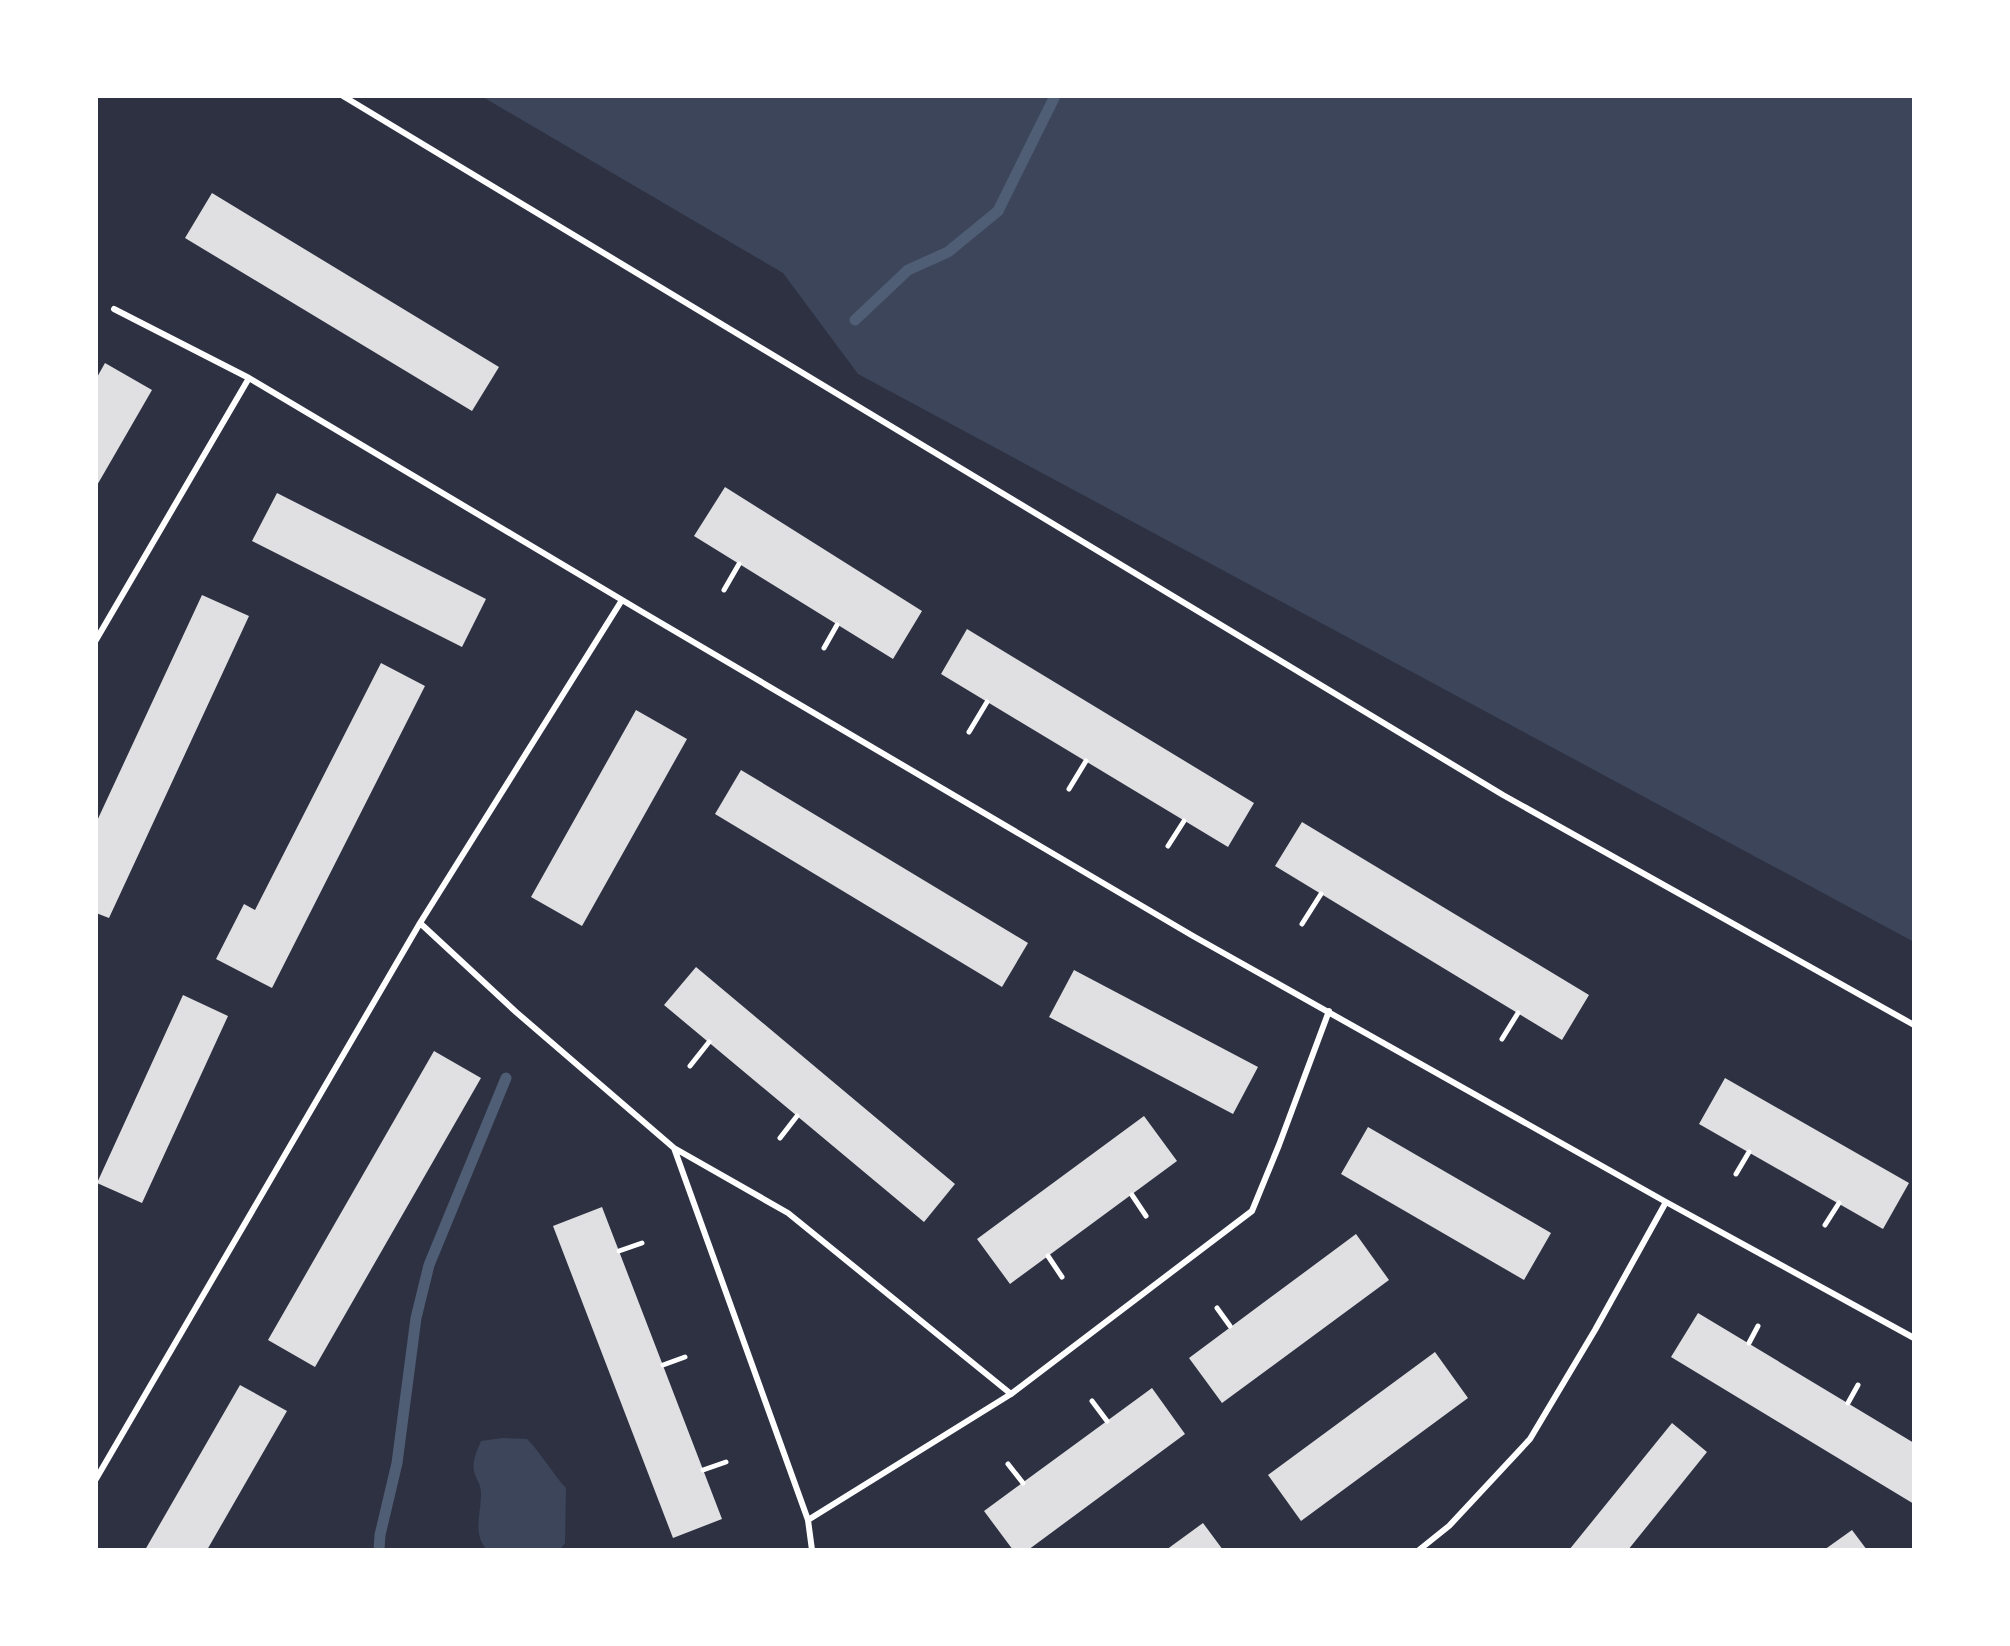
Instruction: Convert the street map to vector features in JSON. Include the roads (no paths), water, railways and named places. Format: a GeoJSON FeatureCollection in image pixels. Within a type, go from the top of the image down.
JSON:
{"type":"FeatureCollection","features":[{"type":"Feature","properties":{"kind":"lane"},"geometry":{"type":"LineString","coordinates":[[343,96],[1503,795],[1914,1025]]}},
{"type":"Feature","properties":{"kind":"lane"},"geometry":{"type":"LineString","coordinates":[[114,309],[249,378],[1193,936],[1914,1338]]}},
{"type":"Feature","properties":{"kind":"lane"},"geometry":{"type":"LineString","coordinates":[[96,640],[249,378]]}},
{"type":"Feature","properties":{"kind":"lane"},"geometry":{"type":"LineString","coordinates":[[96,1479],[420,923],[622,600]]}},
{"type":"Feature","properties":{"kind":"lane"},"geometry":{"type":"LineString","coordinates":[[420,923],[516,1012],[674,1148],[788,1213],[1011,1394]]}},
{"type":"Feature","properties":{"kind":"lane"},"geometry":{"type":"LineString","coordinates":[[808,1520],[1011,1394],[1252,1211],[1329,1011]]}},
{"type":"Feature","properties":{"kind":"lane"},"geometry":{"type":"LineString","coordinates":[[674,1148],[808,1520],[812,1550]]}},
{"type":"Feature","properties":{"kind":"lane"},"geometry":{"type":"LineString","coordinates":[[1419,1550],[1449,1526],[1530,1439],[1666,1202]]}},
{"type":"Feature","properties":{"kind":"waterway"},"geometry":{"type":"LineString","coordinates":[[855,320],[908,270],[948,252],[998,211],[1055,96]]}},
{"type":"Feature","properties":{"kind":"waterway"},"geometry":{"type":"LineString","coordinates":[[379,1550],[397,1463],[416,1318],[429,1265],[506,1078]]}}]}
